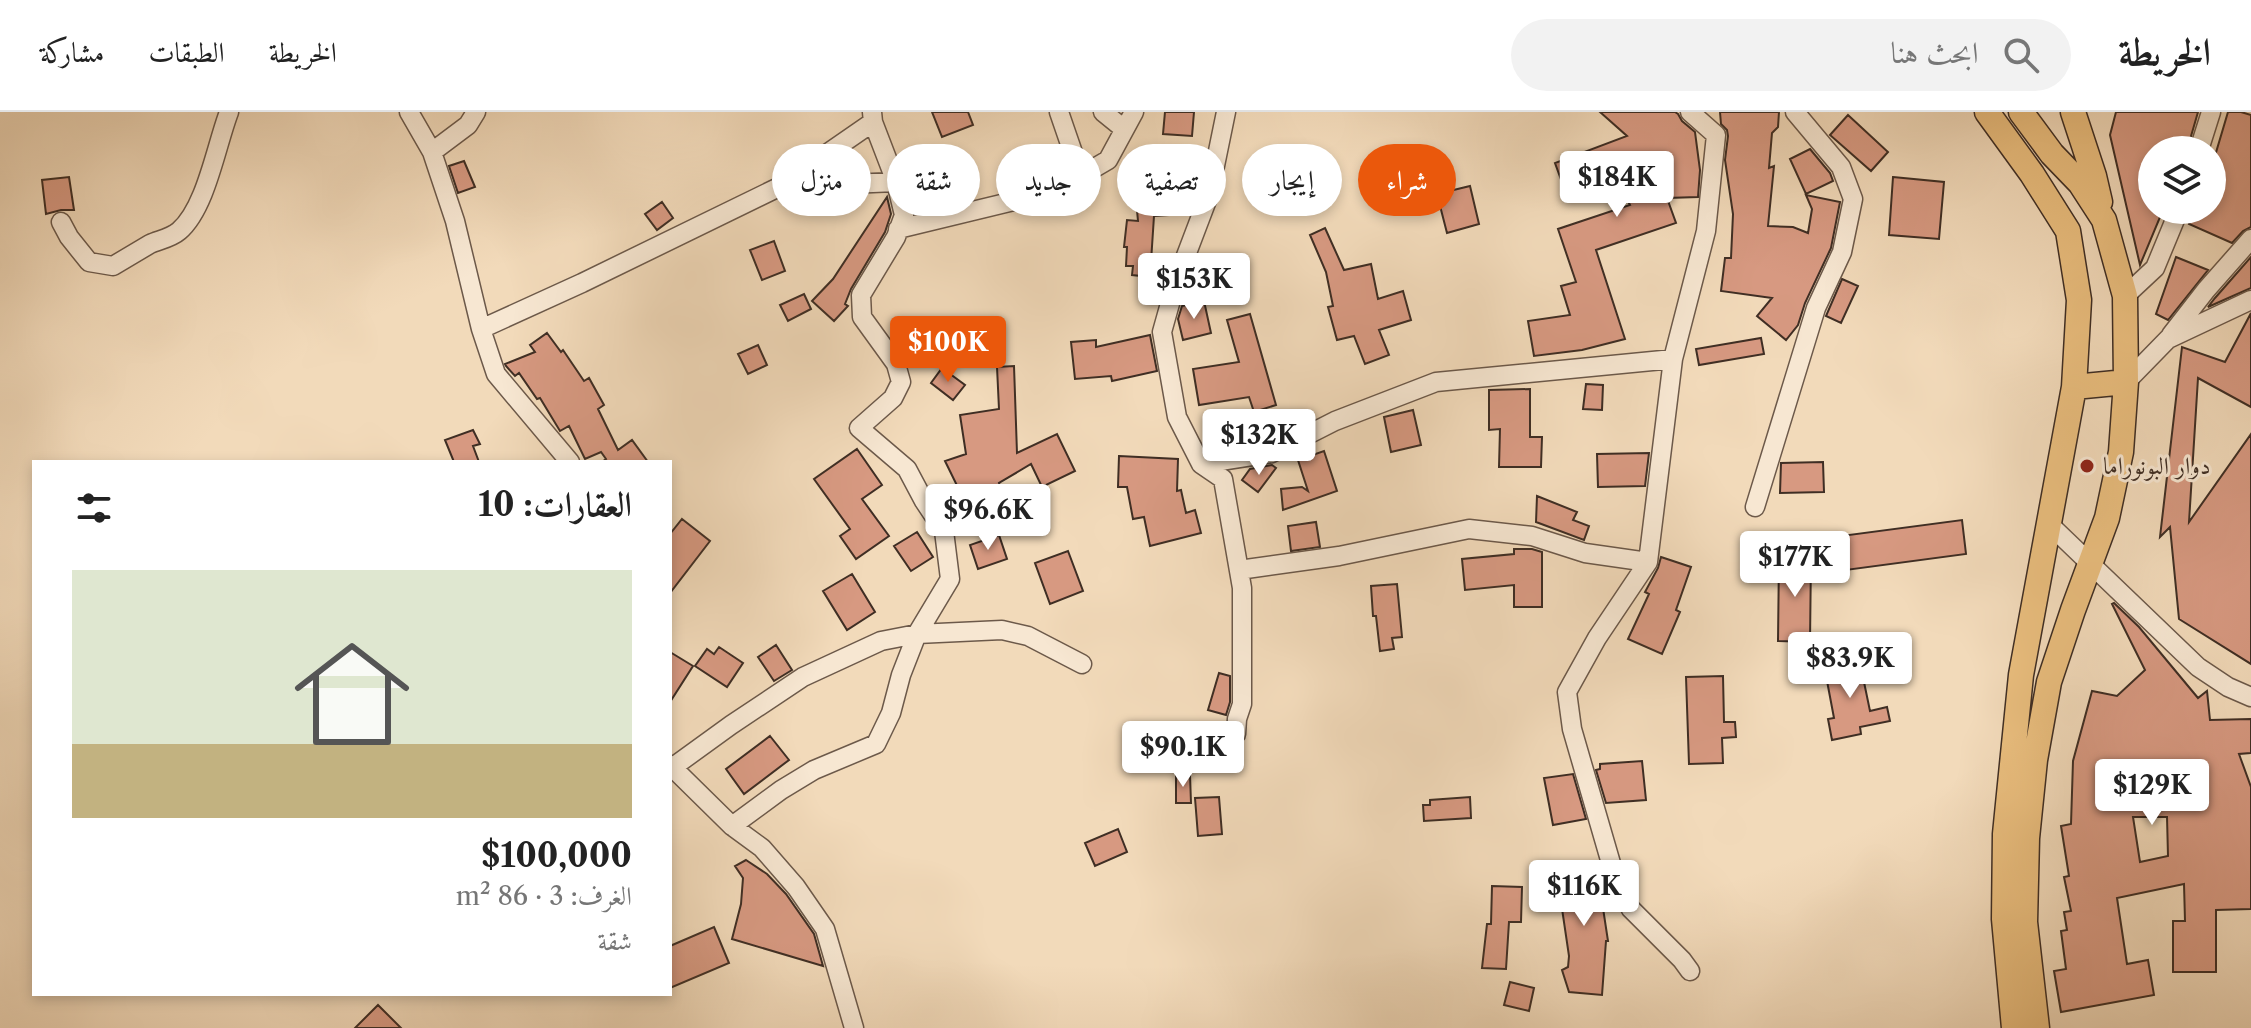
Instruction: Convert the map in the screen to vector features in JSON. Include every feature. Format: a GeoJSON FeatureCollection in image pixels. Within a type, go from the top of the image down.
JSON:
{"type":"FeatureCollection","features":[{"type":"Feature","properties":{"kind":"main road"},"geometry":{"type":"LineString","coordinates":[[1987,112],[2068,231]]}},
{"type":"Feature","properties":{"kind":"main road"},"geometry":{"type":"LineString","coordinates":[[2021,112],[2052,154],[2080,183],[2104,220]]}},
{"type":"Feature","properties":{"kind":"main road"},"geometry":{"type":"LineString","coordinates":[[2014,1028],[2004,919],[2005,834],[2021,675],[2074,387],[2079,300],[2044,112]]}},
{"type":"Feature","properties":{"kind":"main road"},"geometry":{"type":"LineString","coordinates":[[2037,1028],[2025,922],[2027,838],[2035,760],[2049,682],[2107,518],[2121,452],[2126,382],[2125,296],[2094,176],[2073,112]]}},
{"type":"Feature","properties":{"kind":"main road"},"geometry":{"type":"LineString","coordinates":[[2074,387],[2126,382]]}},
{"type":"Feature","properties":{"kind":"street"},"geometry":{"type":"LineString","coordinates":[[61,222],[89,262],[113,266],[151,244],[178,233],[192,215],[206,183],[229,112]]}},
{"type":"Feature","properties":{"kind":"street"},"geometry":{"type":"LineString","coordinates":[[409,112],[432,152],[455,221],[481,329],[496,374],[568,460]]}},
{"type":"Feature","properties":{"kind":"street"},"geometry":{"type":"LineString","coordinates":[[432,152],[468,125],[476,112]]}},
{"type":"Feature","properties":{"kind":"street"},"geometry":{"type":"LineString","coordinates":[[1059,112],[1070,144]]}},
{"type":"Feature","properties":{"kind":"street"},"geometry":{"type":"LineString","coordinates":[[1103,112],[1124,129]]}},
{"type":"Feature","properties":{"kind":"street"},"geometry":{"type":"LineString","coordinates":[[1101,164],[1108,160],[1134,112]]}},
{"type":"Feature","properties":{"kind":"street"},"geometry":{"type":"LineString","coordinates":[[1226,112],[1209,195],[1176,282],[1162,332],[1177,417],[1201,464],[1223,479],[1242,588],[1242,704],[1236,734]]}},
{"type":"Feature","properties":{"kind":"street"},"geometry":{"type":"LineString","coordinates":[[1690,112],[1716,135]]}},
{"type":"Feature","properties":{"kind":"street"},"geometry":{"type":"LineString","coordinates":[[1690,971],[1631,909],[1617,884],[1572,729],[1567,692],[1597,638],[1648,562],[1673,359],[1706,231],[1716,135],[1710,112]]}},
{"type":"Feature","properties":{"kind":"street"},"geometry":{"type":"LineString","coordinates":[[1755,507],[1816,308],[1842,252],[1853,199],[1841,167],[1795,112]]}},
{"type":"Feature","properties":{"kind":"street"},"geometry":{"type":"LineString","coordinates":[[2203,136],[2211,112]]}},
{"type":"Feature","properties":{"kind":"street"},"geometry":{"type":"LineString","coordinates":[[837,144],[873,117],[887,157]]}},
{"type":"Feature","properties":{"kind":"street"},"geometry":{"type":"LineString","coordinates":[[481,329],[772,190]]}},
{"type":"Feature","properties":{"kind":"street"},"geometry":{"type":"LineString","coordinates":[[898,229],[996,205]]}},
{"type":"Feature","properties":{"kind":"street"},"geometry":{"type":"LineString","coordinates":[[732,826],[814,770],[876,744],[891,713],[917,634],[950,579],[944,531],[907,469],[859,428],[893,398],[901,382],[896,364],[862,317],[861,295],[904,216]]}},
{"type":"Feature","properties":{"kind":"street"},"geometry":{"type":"LineString","coordinates":[[2125,296],[2155,268],[2173,224]]}},
{"type":"Feature","properties":{"kind":"street"},"geometry":{"type":"LineString","coordinates":[[2126,382],[2168,339],[2251,239]]}},
{"type":"Feature","properties":{"kind":"street"},"geometry":{"type":"LineString","coordinates":[[2168,339],[2251,300]]}},
{"type":"Feature","properties":{"kind":"street"},"geometry":{"type":"LineString","coordinates":[[1201,464],[1272,453],[1335,421],[1436,382],[1673,359]]}},
{"type":"Feature","properties":{"kind":"street"},"geometry":{"type":"LineString","coordinates":[[2050,525],[2198,667],[2228,687],[2251,697]]}},
{"type":"Feature","properties":{"kind":"street"},"geometry":{"type":"LineString","coordinates":[[1239,570],[1339,556],[1469,529],[1532,536],[1585,553],[1648,562]]}},
{"type":"Feature","properties":{"kind":"street"},"geometry":{"type":"LineString","coordinates":[[672,765],[803,677],[881,641],[917,634],[1002,630],[1028,636],[1082,664]]}},
{"type":"Feature","properties":{"kind":"street"},"geometry":{"type":"LineString","coordinates":[[672,767],[732,826],[762,848],[796,887],[825,929],[854,1028]]}},
{"type":"Feature","properties":{"kind":"building"},"geometry":{"type":"Polygon","coordinates":[[[932,112],[968,112],[973,125],[942,137],[932,112]]]}},
{"type":"Feature","properties":{"kind":"building"},"geometry":{"type":"Polygon","coordinates":[[[1165,112],[1194,112],[1192,136],[1163,134],[1165,112]]]}},
{"type":"Feature","properties":{"kind":"building"},"geometry":{"type":"Polygon","coordinates":[[[1600,112],[1678,114],[1695,132],[1700,170],[1698,197],[1667,198],[1676,223],[1596,250],[1625,339],[1582,350],[1534,356],[1528,321],[1570,315],[1561,286],[1576,282],[1558,229],[1630,205],[1616,178],[1567,196],[1555,163],[1627,136],[1600,112]]]}},
{"type":"Feature","properties":{"kind":"building"},"geometry":{"type":"Polygon","coordinates":[[[1720,112],[1779,112],[1778,127],[1772,133],[1769,168],[1774,166],[1768,226],[1793,227],[1808,233],[1812,209],[1806,195],[1840,202],[1831,248],[1798,325],[1786,340],[1757,316],[1772,298],[1721,291],[1725,258],[1731,258],[1733,214],[1725,160],[1728,136],[1721,124],[1720,112]]]}},
{"type":"Feature","properties":{"kind":"building"},"geometry":{"type":"Polygon","coordinates":[[[2116,112],[2198,112],[2191,136],[2138,136],[2138,224],[2157,224],[2140,265],[2110,135],[2116,112]]]}},
{"type":"Feature","properties":{"kind":"building"},"geometry":{"type":"Polygon","coordinates":[[[2228,112],[2251,115],[2251,227],[2232,243],[2189,224],[2226,224],[2226,136],[2221,136],[2228,112]]]}},
{"type":"Feature","properties":{"kind":"building"},"geometry":{"type":"Polygon","coordinates":[[[1848,115],[1888,152],[1871,171],[1830,135],[1848,115]]]}},
{"type":"Feature","properties":{"kind":"building"},"geometry":{"type":"Polygon","coordinates":[[[1810,149],[1833,181],[1806,194],[1790,159],[1810,149]]]}},
{"type":"Feature","properties":{"kind":"building"},"geometry":{"type":"Polygon","coordinates":[[[464,161],[475,187],[458,193],[449,166],[464,161]]]}},
{"type":"Feature","properties":{"kind":"building"},"geometry":{"type":"Polygon","coordinates":[[[69,177],[74,210],[46,214],[42,180],[69,177]]]}},
{"type":"Feature","properties":{"kind":"building"},"geometry":{"type":"Polygon","coordinates":[[[1893,177],[1944,182],[1939,239],[1889,235],[1893,177]]]}},
{"type":"Feature","properties":{"kind":"building"},"geometry":{"type":"Polygon","coordinates":[[[1470,186],[1479,224],[1447,233],[1443,216],[1456,216],[1456,189],[1470,186]]]}},
{"type":"Feature","properties":{"kind":"building"},"geometry":{"type":"Polygon","coordinates":[[[887,197],[887,216],[890,216],[885,232],[851,289],[845,304],[848,306],[834,321],[812,301],[833,279],[887,197]]]}},
{"type":"Feature","properties":{"kind":"building"},"geometry":{"type":"Polygon","coordinates":[[[662,202],[673,218],[657,230],[645,214],[662,202]]]}},
{"type":"Feature","properties":{"kind":"building"},"geometry":{"type":"Polygon","coordinates":[[[1138,216],[1154,216],[1150,277],[1132,275],[1133,266],[1126,266],[1127,247],[1124,247],[1127,220],[1138,221],[1138,216]]]}},
{"type":"Feature","properties":{"kind":"building"},"geometry":{"type":"Polygon","coordinates":[[[1325,228],[1344,270],[1371,264],[1378,299],[1403,291],[1411,320],[1379,330],[1389,355],[1365,364],[1354,336],[1337,340],[1328,307],[1333,306],[1326,272],[1310,235],[1325,228]]]}},
{"type":"Feature","properties":{"kind":"building"},"geometry":{"type":"Polygon","coordinates":[[[774,241],[785,271],[762,280],[750,250],[774,241]]]}},
{"type":"Feature","properties":{"kind":"building"},"geometry":{"type":"Polygon","coordinates":[[[2176,257],[2208,270],[2168,320],[2156,314],[2176,257]]]}},
{"type":"Feature","properties":{"kind":"building"},"geometry":{"type":"Polygon","coordinates":[[[2251,257],[2251,288],[2208,307],[2215,298],[2251,257]]]}},
{"type":"Feature","properties":{"kind":"building"},"geometry":{"type":"Polygon","coordinates":[[[1842,279],[1858,286],[1841,323],[1826,316],[1842,279]]]}},
{"type":"Feature","properties":{"kind":"building"},"geometry":{"type":"Polygon","coordinates":[[[804,294],[811,309],[788,321],[780,305],[804,294]]]}},
{"type":"Feature","properties":{"kind":"building"},"geometry":{"type":"Polygon","coordinates":[[[1204,301],[1211,333],[1183,340],[1178,319],[1182,306],[1204,301]]]}},
{"type":"Feature","properties":{"kind":"building"},"geometry":{"type":"Polygon","coordinates":[[[2251,313],[2251,407],[2198,378],[2189,522],[2251,434],[2251,664],[2179,619],[2170,527],[2160,537],[2182,347],[2225,362],[2251,313]]]}},
{"type":"Feature","properties":{"kind":"building"},"geometry":{"type":"Polygon","coordinates":[[[1250,314],[1276,405],[1254,412],[1249,397],[1199,405],[1193,369],[1239,362],[1227,320],[1250,314]]]}},
{"type":"Feature","properties":{"kind":"building"},"geometry":{"type":"Polygon","coordinates":[[[547,333],[584,381],[589,378],[604,405],[598,409],[618,450],[632,440],[647,460],[605,460],[601,452],[585,459],[569,426],[560,431],[540,398],[537,399],[519,373],[515,376],[505,364],[535,352],[530,345],[547,333]]]}},
{"type":"Feature","properties":{"kind":"building"},"geometry":{"type":"Polygon","coordinates":[[[1150,335],[1157,371],[1112,381],[1111,376],[1075,379],[1071,342],[1096,340],[1096,347],[1150,335]]]}},
{"type":"Feature","properties":{"kind":"building"},"geometry":{"type":"Polygon","coordinates":[[[1761,338],[1764,354],[1699,365],[1696,349],[1761,338]]]}},
{"type":"Feature","properties":{"kind":"building"},"geometry":{"type":"Polygon","coordinates":[[[758,345],[767,365],[748,374],[738,354],[758,345]]]}},
{"type":"Feature","properties":{"kind":"building"},"geometry":{"type":"Polygon","coordinates":[[[1014,366],[1017,453],[1057,434],[1075,471],[1042,487],[1031,464],[999,483],[1002,490],[967,506],[945,461],[966,454],[960,415],[999,409],[997,367],[1014,366]]]}},
{"type":"Feature","properties":{"kind":"building"},"geometry":{"type":"Polygon","coordinates":[[[942,368],[965,385],[953,400],[931,383],[942,368]]]}},
{"type":"Feature","properties":{"kind":"building"},"geometry":{"type":"Polygon","coordinates":[[[1586,384],[1603,385],[1602,410],[1583,409],[1586,384]]]}},
{"type":"Feature","properties":{"kind":"building"},"geometry":{"type":"Polygon","coordinates":[[[1530,389],[1530,437],[1542,437],[1541,467],[1499,467],[1500,429],[1489,430],[1489,390],[1530,389]]]}},
{"type":"Feature","properties":{"kind":"building"},"geometry":{"type":"Polygon","coordinates":[[[1413,410],[1421,445],[1391,452],[1384,417],[1413,410]]]}},
{"type":"Feature","properties":{"kind":"building"},"geometry":{"type":"Polygon","coordinates":[[[1252,423],[1257,442],[1230,447],[1225,430],[1252,423]]]}},
{"type":"Feature","properties":{"kind":"building"},"geometry":{"type":"Polygon","coordinates":[[[473,430],[480,444],[473,446],[478,460],[453,460],[445,440],[473,430]]]}},
{"type":"Feature","properties":{"kind":"building"},"geometry":{"type":"Polygon","coordinates":[[[857,449],[882,485],[862,499],[889,536],[856,559],[840,536],[850,529],[814,479],[857,449]]]}},
{"type":"Feature","properties":{"kind":"building"},"geometry":{"type":"Polygon","coordinates":[[[1324,451],[1337,491],[1283,510],[1281,489],[1302,487],[1308,491],[1298,460],[1324,451]]]}},
{"type":"Feature","properties":{"kind":"building"},"geometry":{"type":"Polygon","coordinates":[[[1649,453],[1645,486],[1598,487],[1597,454],[1649,453]]]}},
{"type":"Feature","properties":{"kind":"building"},"geometry":{"type":"Polygon","coordinates":[[[1119,456],[1178,459],[1177,491],[1181,490],[1186,513],[1195,510],[1201,533],[1150,546],[1144,517],[1133,519],[1127,487],[1118,487],[1119,456]]]}},
{"type":"Feature","properties":{"kind":"building"},"geometry":{"type":"Polygon","coordinates":[[[1823,462],[1824,492],[1780,493],[1781,463],[1823,462]]]}},
{"type":"Feature","properties":{"kind":"building"},"geometry":{"type":"Polygon","coordinates":[[[1272,465],[1276,468],[1258,492],[1242,480],[1250,469],[1272,465]]]}},
{"type":"Feature","properties":{"kind":"building"},"geometry":{"type":"Polygon","coordinates":[[[1537,496],[1577,512],[1573,520],[1589,526],[1584,540],[1536,522],[1537,496]]]}},
{"type":"Feature","properties":{"kind":"building"},"geometry":{"type":"Polygon","coordinates":[[[682,519],[710,541],[672,590],[672,532],[682,519]]]}},
{"type":"Feature","properties":{"kind":"building"},"geometry":{"type":"Polygon","coordinates":[[[1962,520],[1966,554],[1846,570],[1841,536],[1962,520]]]}},
{"type":"Feature","properties":{"kind":"building"},"geometry":{"type":"Polygon","coordinates":[[[1316,522],[1320,547],[1291,551],[1288,526],[1316,522]]]}},
{"type":"Feature","properties":{"kind":"building"},"geometry":{"type":"Polygon","coordinates":[[[917,532],[933,557],[911,571],[894,546],[917,532]]]}},
{"type":"Feature","properties":{"kind":"building"},"geometry":{"type":"Polygon","coordinates":[[[999,535],[1007,559],[978,569],[970,545],[999,535]]]}},
{"type":"Feature","properties":{"kind":"building"},"geometry":{"type":"Polygon","coordinates":[[[1514,549],[1542,552],[1542,607],[1514,607],[1514,585],[1465,590],[1462,559],[1514,554],[1514,549]]]}},
{"type":"Feature","properties":{"kind":"building"},"geometry":{"type":"Polygon","coordinates":[[[1068,551],[1083,591],[1050,604],[1035,563],[1068,551]]]}},
{"type":"Feature","properties":{"kind":"building"},"geometry":{"type":"Polygon","coordinates":[[[1779,556],[1811,556],[1810,642],[1778,641],[1779,556]]]}},
{"type":"Feature","properties":{"kind":"building"},"geometry":{"type":"Polygon","coordinates":[[[1661,557],[1691,567],[1676,610],[1680,612],[1662,654],[1628,639],[1649,594],[1645,592],[1661,557]]]}},
{"type":"Feature","properties":{"kind":"building"},"geometry":{"type":"Polygon","coordinates":[[[852,574],[875,612],[847,630],[823,591],[852,574]]]}},
{"type":"Feature","properties":{"kind":"building"},"geometry":{"type":"Polygon","coordinates":[[[1397,584],[1402,637],[1392,638],[1394,649],[1380,651],[1371,586],[1397,584]]]}},
{"type":"Feature","properties":{"kind":"building"},"geometry":{"type":"Polygon","coordinates":[[[2112,604],[2139,627],[2198,698],[2207,691],[2210,720],[2251,719],[2251,753],[2239,754],[2251,787],[2251,909],[2216,910],[2216,972],[2173,972],[2173,921],[2185,921],[2184,884],[2117,898],[2127,964],[2148,960],[2154,995],[2061,1012],[2054,971],[2066,969],[2061,931],[2067,930],[2064,912],[2071,911],[2064,877],[2069,876],[2061,826],[2071,824],[2073,761],[2092,691],[2117,696],[2145,670],[2112,604]],[[2133,817],[2140,862],[2168,856],[2167,817],[2133,817]]]}},
{"type":"Feature","properties":{"kind":"building"},"geometry":{"type":"Polygon","coordinates":[[[776,645],[792,670],[774,681],[758,657],[776,645]]]}},
{"type":"Feature","properties":{"kind":"building"},"geometry":{"type":"Polygon","coordinates":[[[719,647],[743,663],[727,687],[695,666],[707,649],[714,654],[719,647]]]}},
{"type":"Feature","properties":{"kind":"building"},"geometry":{"type":"Polygon","coordinates":[[[672,653],[693,666],[672,699],[672,653]]]}},
{"type":"Feature","properties":{"kind":"building"},"geometry":{"type":"Polygon","coordinates":[[[1859,658],[1870,711],[1887,707],[1890,721],[1860,727],[1861,734],[1832,740],[1828,719],[1834,718],[1824,665],[1859,658]]]}},
{"type":"Feature","properties":{"kind":"building"},"geometry":{"type":"Polygon","coordinates":[[[1219,673],[1230,676],[1230,702],[1226,715],[1208,710],[1219,673]]]}},
{"type":"Feature","properties":{"kind":"building"},"geometry":{"type":"Polygon","coordinates":[[[1723,676],[1724,722],[1735,722],[1736,737],[1722,738],[1723,763],[1689,764],[1686,677],[1723,676]]]}},
{"type":"Feature","properties":{"kind":"building"},"geometry":{"type":"Polygon","coordinates":[[[770,736],[789,760],[744,794],[726,769],[770,736]]]}},
{"type":"Feature","properties":{"kind":"building"},"geometry":{"type":"Polygon","coordinates":[[[1173,742],[1174,761],[1137,762],[1137,743],[1173,742]]]}},
{"type":"Feature","properties":{"kind":"building"},"geometry":{"type":"Polygon","coordinates":[[[1642,761],[1646,800],[1606,803],[1596,770],[1600,769],[1600,764],[1642,761]]]}},
{"type":"Feature","properties":{"kind":"building"},"geometry":{"type":"Polygon","coordinates":[[[1573,774],[1586,819],[1553,825],[1544,778],[1573,774]]]}},
{"type":"Feature","properties":{"kind":"building"},"geometry":{"type":"Polygon","coordinates":[[[1176,775],[1190,775],[1191,803],[1176,803],[1176,775]]]}},
{"type":"Feature","properties":{"kind":"building"},"geometry":{"type":"Polygon","coordinates":[[[1219,797],[1222,834],[1198,836],[1195,798],[1219,797]]]}},
{"type":"Feature","properties":{"kind":"building"},"geometry":{"type":"Polygon","coordinates":[[[1470,797],[1471,818],[1424,821],[1423,805],[1430,805],[1430,800],[1470,797]]]}},
{"type":"Feature","properties":{"kind":"building"},"geometry":{"type":"Polygon","coordinates":[[[1118,829],[1127,852],[1095,866],[1085,843],[1118,829]]]}},
{"type":"Feature","properties":{"kind":"building"},"geometry":{"type":"Polygon","coordinates":[[[746,860],[767,874],[786,894],[814,934],[823,966],[732,939],[741,904],[743,878],[735,866],[746,860]]]}},
{"type":"Feature","properties":{"kind":"building"},"geometry":{"type":"Polygon","coordinates":[[[1599,865],[1606,894],[1601,895],[1608,941],[1602,995],[1569,992],[1562,970],[1568,967],[1569,956],[1554,874],[1599,865]]]}},
{"type":"Feature","properties":{"kind":"building"},"geometry":{"type":"Polygon","coordinates":[[[1492,886],[1522,887],[1521,922],[1509,922],[1506,969],[1482,968],[1487,924],[1491,924],[1492,886]]]}},
{"type":"Feature","properties":{"kind":"building"},"geometry":{"type":"Polygon","coordinates":[[[714,927],[729,963],[672,987],[672,945],[714,927]]]}},
{"type":"Feature","properties":{"kind":"building"},"geometry":{"type":"Polygon","coordinates":[[[1510,982],[1534,988],[1529,1011],[1504,1005],[1510,982]]]}},
{"type":"Feature","properties":{"kind":"building"},"geometry":{"type":"Polygon","coordinates":[[[378,1005],[401,1028],[355,1028],[378,1005]]]}},
{"type":"Feature","properties":{"kind":"place","name":"دوار البونوراما"},"geometry":{"type":"Point","coordinates":[2087,466]}}]}
